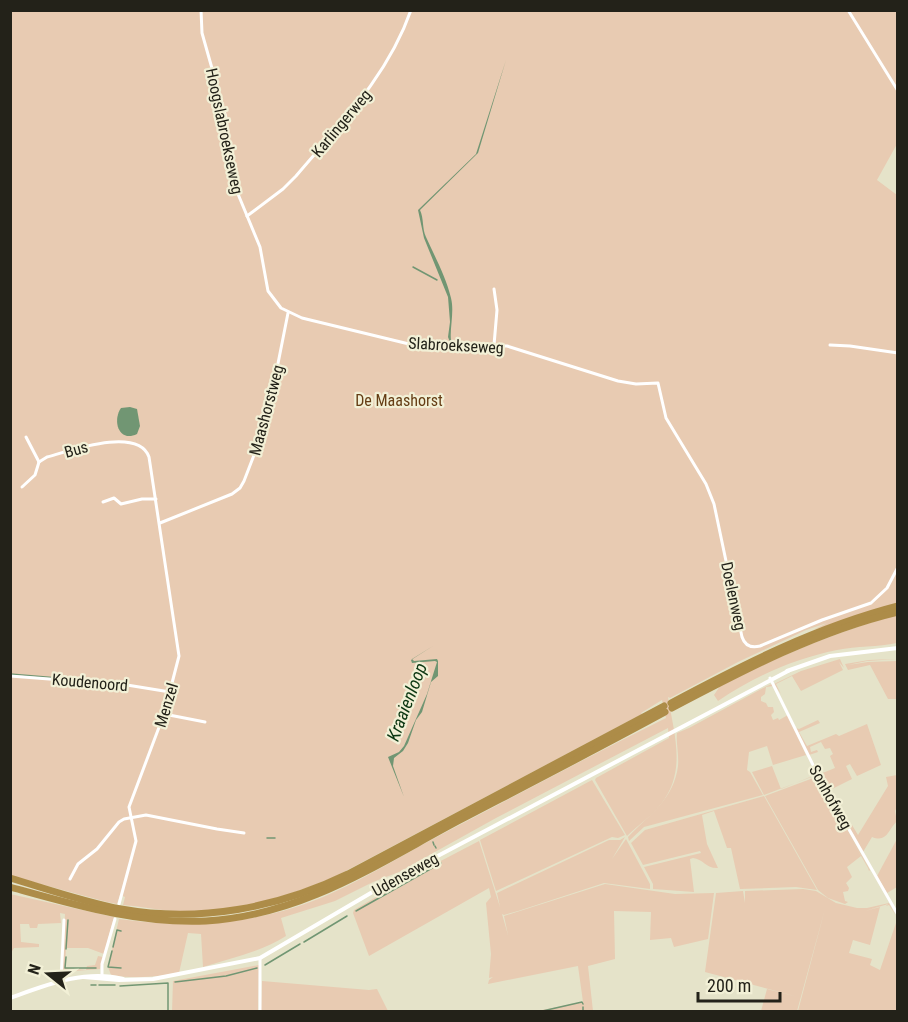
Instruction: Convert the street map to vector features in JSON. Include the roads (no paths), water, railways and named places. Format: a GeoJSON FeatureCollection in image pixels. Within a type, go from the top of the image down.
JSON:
{"type":"FeatureCollection","features":[{"type":"Feature","properties":{"kind":"highway"},"geometry":{"type":"LineString","coordinates":[[10,887],[170,921],[224,919],[266,912],[310,898],[351,881],[745,663],[789,643],[867,614],[897,606]]}},
{"type":"Feature","properties":{"kind":"highway"},"geometry":{"type":"LineString","coordinates":[[668,707],[789,649],[897,612]]}},
{"type":"Feature","properties":{"kind":"highway"},"geometry":{"type":"LineString","coordinates":[[10,879],[117,911]]}},
{"type":"Feature","properties":{"kind":"street","name":"Hoogslabroekseweg"},"geometry":{"type":"LineString","coordinates":[[201,10],[201,33],[226,118],[233,182],[262,253],[268,291],[275,302],[288,313]]}},
{"type":"Feature","properties":{"kind":"street","name":"Karlingerweg"},"geometry":{"type":"LineString","coordinates":[[247,216],[290,182],[372,86],[399,41],[411,10]]}},
{"type":"Feature","properties":{"kind":"street"},"geometry":{"type":"LineString","coordinates":[[848,10],[897,90]]}},
{"type":"Feature","properties":{"kind":"street"},"geometry":{"type":"LineString","coordinates":[[494,289],[498,310],[494,345]]}},
{"type":"Feature","properties":{"kind":"street","name":"Slabroekseweg"},"geometry":{"type":"LineString","coordinates":[[288,313],[409,344],[494,345],[514,348],[622,382],[658,383]]}},
{"type":"Feature","properties":{"kind":"street","name":"Maashorstweg"},"geometry":{"type":"LineString","coordinates":[[160,523],[232,494],[240,488],[266,424],[288,313]]}},
{"type":"Feature","properties":{"kind":"street"},"geometry":{"type":"LineString","coordinates":[[830,345],[897,353]]}},
{"type":"Feature","properties":{"kind":"street","name":"Doelenweg"},"geometry":{"type":"LineString","coordinates":[[658,383],[666,418],[706,484],[714,504],[742,637],[747,645],[757,647],[871,603],[887,588],[897,567]]}},
{"type":"Feature","properties":{"kind":"street"},"geometry":{"type":"LineString","coordinates":[[22,487],[36,473],[39,462],[26,437]]}},
{"type":"Feature","properties":{"kind":"street","name":"Bus"},"geometry":{"type":"LineString","coordinates":[[39,462],[47,457],[102,442],[125,443],[146,449]]}},
{"type":"Feature","properties":{"kind":"street","name":"Menzel"},"geometry":{"type":"LineString","coordinates":[[102,977],[102,964],[136,841],[129,817],[130,802],[164,714],[179,652],[160,523],[146,449]]}},
{"type":"Feature","properties":{"kind":"street"},"geometry":{"type":"LineString","coordinates":[[104,502],[114,498],[121,504],[142,499],[156,499]]}},
{"type":"Feature","properties":{"kind":"street","name":"Udenseweg"},"geometry":{"type":"LineString","coordinates":[[10,998],[61,981],[84,977],[127,980],[172,976],[260,958],[381,886],[770,679],[838,654],[897,648]]}},
{"type":"Feature","properties":{"kind":"street","name":"Koudenoord"},"geometry":{"type":"LineString","coordinates":[[10,676],[127,685],[170,692]]}},
{"type":"Feature","properties":{"kind":"street","name":"Sonhofweg"},"geometry":{"type":"LineString","coordinates":[[770,679],[818,775],[897,915]]}},
{"type":"Feature","properties":{"kind":"street"},"geometry":{"type":"LineString","coordinates":[[164,714],[205,722]]}},
{"type":"Feature","properties":{"kind":"street"},"geometry":{"type":"LineString","coordinates":[[70,879],[78,864],[97,849],[119,822],[129,817],[146,815],[244,833]]}},
{"type":"Feature","properties":{"kind":"street"},"geometry":{"type":"LineString","coordinates":[[61,981],[64,920]]}},
{"type":"Feature","properties":{"kind":"street"},"geometry":{"type":"LineString","coordinates":[[260,958],[260,1011]]}},
{"type":"Feature","properties":{"kind":"waterway"},"geometry":{"type":"LineString","coordinates":[[413,267],[437,280]]}},
{"type":"Feature","properties":{"kind":"waterway"},"geometry":{"type":"LineString","coordinates":[[10,674],[58,678]]}},
{"type":"Feature","properties":{"kind":"waterway"},"geometry":{"type":"LineString","coordinates":[[267,838],[275,838]]}},
{"type":"Feature","properties":{"kind":"waterway"},"geometry":{"type":"LineString","coordinates":[[356,911],[441,863]]}},
{"type":"Feature","properties":{"kind":"waterway"},"geometry":{"type":"LineString","coordinates":[[304,942],[347,916]]}},
{"type":"Feature","properties":{"kind":"waterway"},"geometry":{"type":"LineString","coordinates":[[66,949],[68,920]]}},
{"type":"Feature","properties":{"kind":"waterway"},"geometry":{"type":"LineString","coordinates":[[113,947],[117,930],[121,931]]}},
{"type":"Feature","properties":{"kind":"waterway"},"geometry":{"type":"LineString","coordinates":[[265,965],[300,944]]}},
{"type":"Feature","properties":{"kind":"waterway"},"geometry":{"type":"LineString","coordinates":[[112,951],[108,967],[121,968]]}},
{"type":"Feature","properties":{"kind":"waterway"},"geometry":{"type":"LineString","coordinates":[[66,957],[65,968],[96,968]]}},
{"type":"Feature","properties":{"kind":"waterway"},"geometry":{"type":"LineString","coordinates":[[175,982],[226,976],[257,968]]}},
{"type":"Feature","properties":{"kind":"waterway"},"geometry":{"type":"LineString","coordinates":[[120,986],[168,983],[168,1012]]}},
{"type":"Feature","properties":{"kind":"waterway"},"geometry":{"type":"LineString","coordinates":[[91,985],[96,985]]}},
{"type":"Feature","properties":{"kind":"waterway"},"geometry":{"type":"LineString","coordinates":[[99,985],[115,985]]}},
{"type":"Feature","properties":{"kind":"waterway"},"geometry":{"type":"LineString","coordinates":[[538,1012],[582,1002],[583,1004]]}},
{"type":"Feature","properties":{"kind":"waterway"},"geometry":{"type":"LineString","coordinates":[[583,1007],[583,1012]]}},
{"type":"Feature","properties":{"kind":"park label","name":"De Maashorst"},"geometry":{"type":"Point","coordinates":[399,400]}},
{"type":"Feature","properties":{"kind":"water label","name":"Kraaienloop"},"geometry":{"type":"Point","coordinates":[407,702]}}]}
